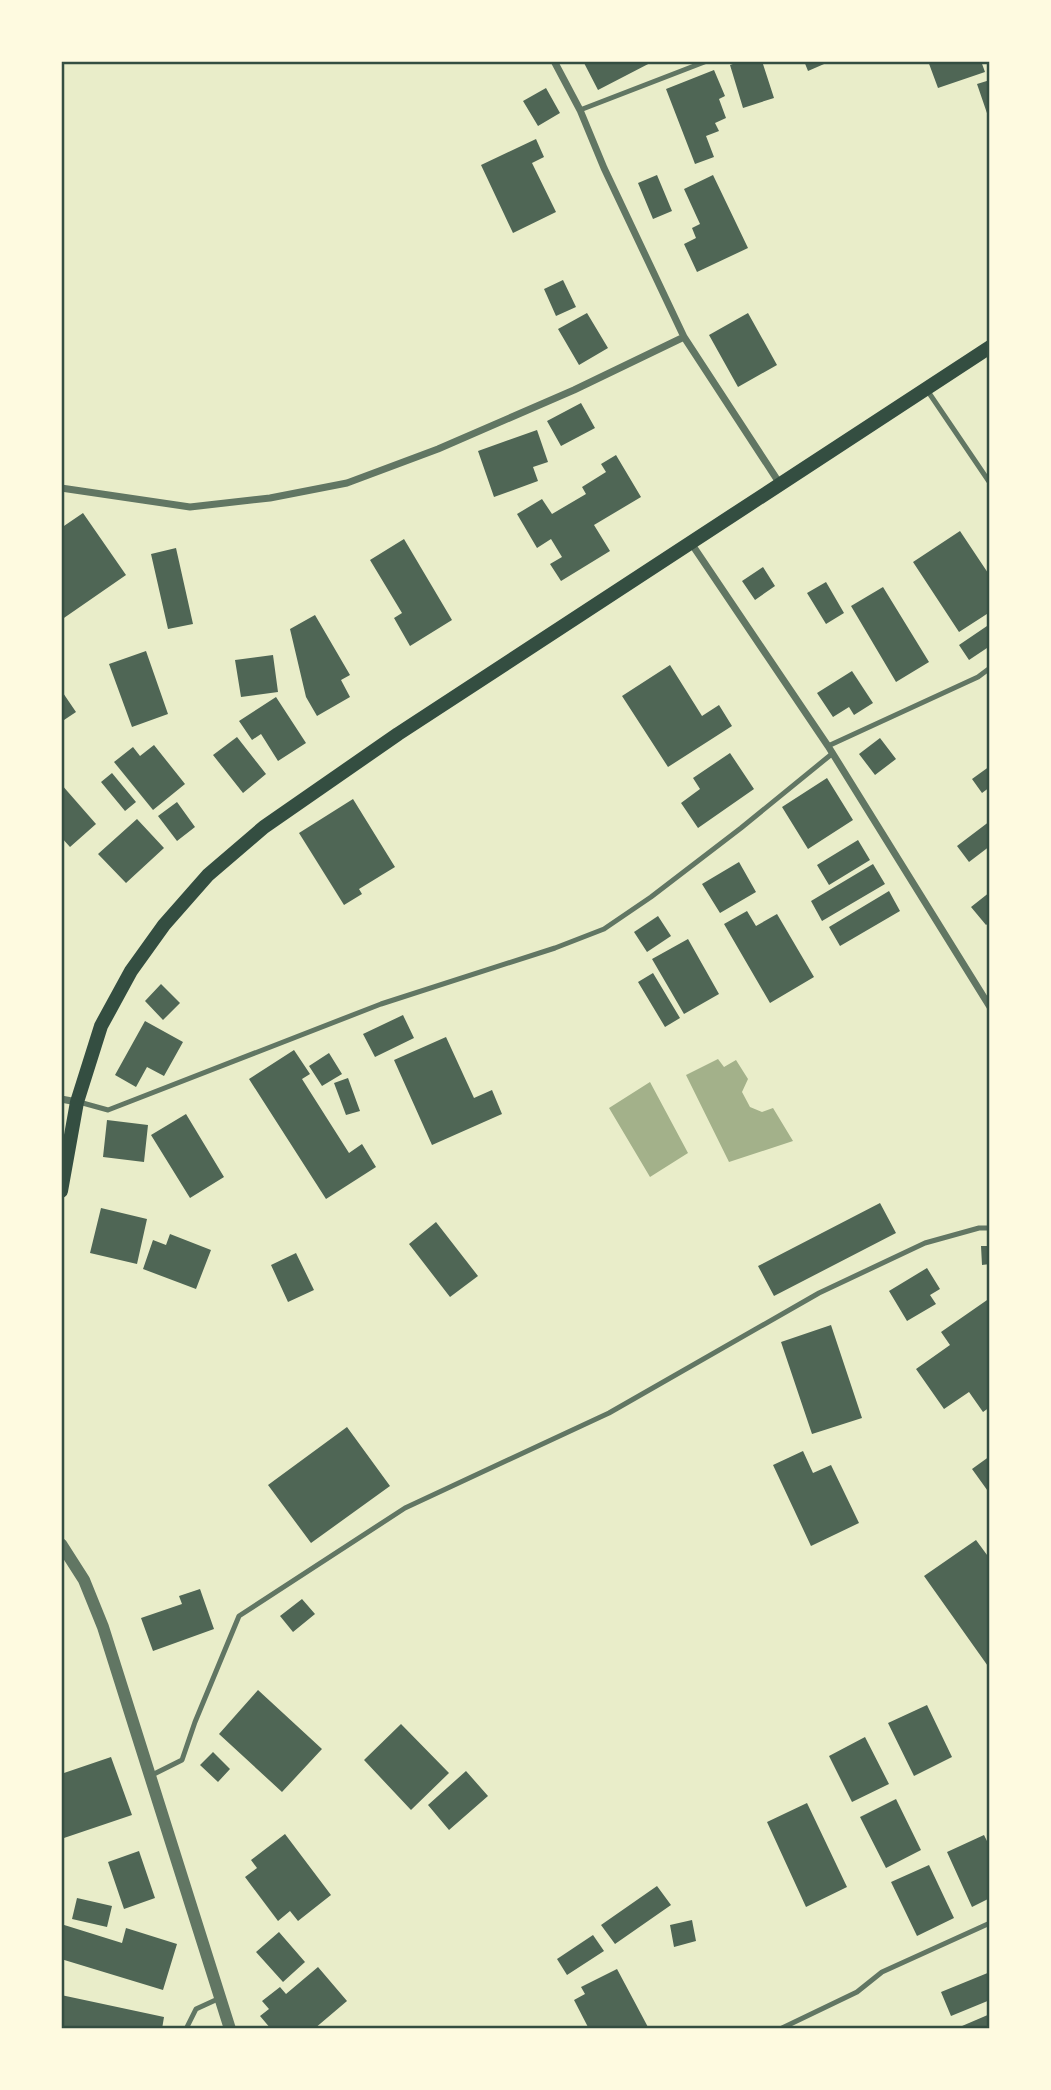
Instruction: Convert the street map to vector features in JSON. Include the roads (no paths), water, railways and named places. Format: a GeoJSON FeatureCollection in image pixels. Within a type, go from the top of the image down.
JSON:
{"type":"FeatureCollection","features":[{"type":"Feature","properties":{"kind":"main road"},"geometry":{"type":"LineString","coordinates":[[61,1191],[77,1102],[101,1026],[131,971],[164,925],[208,876],[264,827],[387,741],[990,346]]}},
{"type":"Feature","properties":{"kind":"street"},"geometry":{"type":"LineString","coordinates":[[554,61],[580,110],[604,168],[684,337],[780,484]]}},
{"type":"Feature","properties":{"kind":"street"},"geometry":{"type":"LineString","coordinates":[[61,488],[190,507],[270,498],[347,483],[438,449],[574,390],[684,337]]}},
{"type":"Feature","properties":{"kind":"street"},"geometry":{"type":"LineString","coordinates":[[691,543],[830,749],[990,1007]]}},
{"type":"Feature","properties":{"kind":"street"},"geometry":{"type":"LineString","coordinates":[[61,1100],[77,1102]]}},
{"type":"Feature","properties":{"kind":"street"},"geometry":{"type":"LineString","coordinates":[[61,1544],[84,1580],[103,1627],[230,2029]]}},
{"type":"Feature","properties":{"kind":"lane"},"geometry":{"type":"LineString","coordinates":[[580,110],[707,61]]}},
{"type":"Feature","properties":{"kind":"lane"},"geometry":{"type":"LineString","coordinates":[[927,389],[990,483]]}},
{"type":"Feature","properties":{"kind":"lane"},"geometry":{"type":"LineString","coordinates":[[77,1102],[108,1110],[381,1004],[555,948],[604,929],[651,897],[741,828],[830,749],[978,677],[990,668]]}},
{"type":"Feature","properties":{"kind":"lane"},"geometry":{"type":"LineString","coordinates":[[150,1776],[182,1760],[239,1616],[294,1580],[405,1508],[609,1413],[819,1293],[925,1243],[979,1228],[990,1228]]}},
{"type":"Feature","properties":{"kind":"lane"},"geometry":{"type":"LineString","coordinates":[[780,2029],[857,1992],[882,1972],[990,1923]]}},
{"type":"Feature","properties":{"kind":"lane"},"geometry":{"type":"LineString","coordinates":[[186,2029],[196,2009],[220,1998]]}}]}
